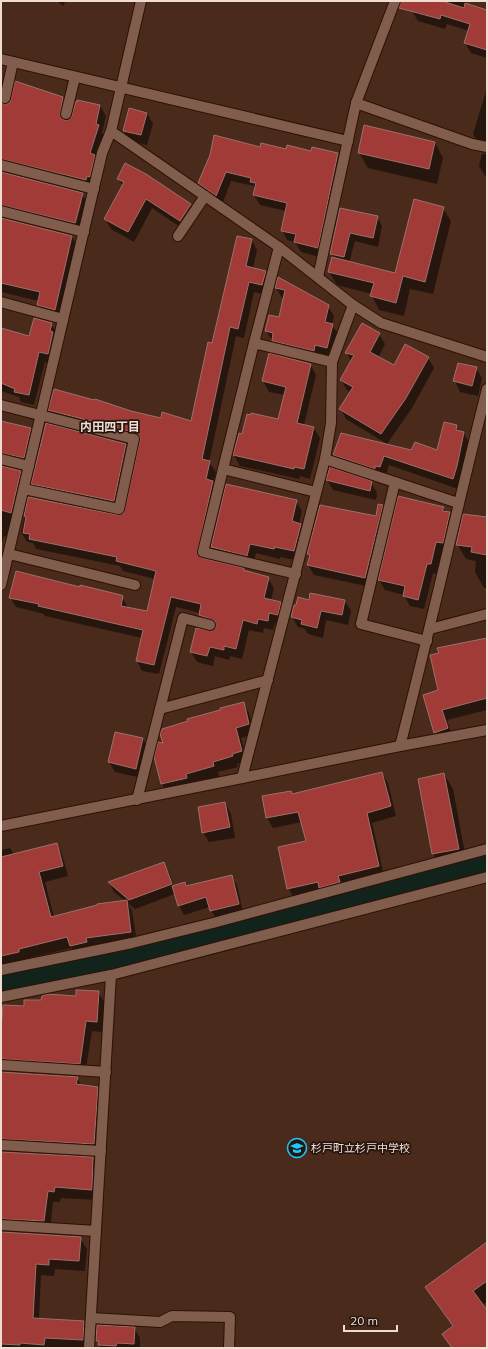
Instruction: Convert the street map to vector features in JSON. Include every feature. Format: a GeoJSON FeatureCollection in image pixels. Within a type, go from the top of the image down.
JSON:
{"type":"FeatureCollection","features":[{"type":"Feature","properties":{"kind":"street"},"geometry":{"type":"LineString","coordinates":[[1,585],[7,548],[24,489],[102,152],[111,131],[141,1]]}},
{"type":"Feature","properties":{"kind":"street"},"geometry":{"type":"LineString","coordinates":[[318,277],[356,103],[395,1]]}},
{"type":"Feature","properties":{"kind":"street"},"geometry":{"type":"LineString","coordinates":[[1,59],[348,141]]}},
{"type":"Feature","properties":{"kind":"street"},"geometry":{"type":"LineString","coordinates":[[5,98],[13,62]]}},
{"type":"Feature","properties":{"kind":"street"},"geometry":{"type":"LineString","coordinates":[[66,114],[75,77]]}},
{"type":"Feature","properties":{"kind":"street"},"geometry":{"type":"LineString","coordinates":[[356,103],[472,144],[487,147]]}},
{"type":"Feature","properties":{"kind":"street"},"geometry":{"type":"LineString","coordinates":[[111,131],[279,247],[354,305],[381,323],[487,357]]}},
{"type":"Feature","properties":{"kind":"street"},"geometry":{"type":"LineString","coordinates":[[1,165],[94,189]]}},
{"type":"Feature","properties":{"kind":"street"},"geometry":{"type":"LineString","coordinates":[[178,236],[205,196]]}},
{"type":"Feature","properties":{"kind":"street"},"geometry":{"type":"LineString","coordinates":[[1,211],[84,232]]}},
{"type":"Feature","properties":{"kind":"street"},"geometry":{"type":"LineString","coordinates":[[279,247],[203,552],[296,574]]}},
{"type":"Feature","properties":{"kind":"street"},"geometry":{"type":"LineString","coordinates":[[1,302],[63,319]]}},
{"type":"Feature","properties":{"kind":"street"},"geometry":{"type":"LineString","coordinates":[[242,778],[325,459],[331,423],[332,362],[354,305]]}},
{"type":"Feature","properties":{"kind":"street"},"geometry":{"type":"LineString","coordinates":[[254,343],[332,362]]}},
{"type":"Feature","properties":{"kind":"street"},"geometry":{"type":"LineString","coordinates":[[400,746],[430,629],[458,503],[487,389]]}},
{"type":"Feature","properties":{"kind":"street"},"geometry":{"type":"LineString","coordinates":[[1,405],[134,439],[119,509],[24,489]]}},
{"type":"Feature","properties":{"kind":"street"},"geometry":{"type":"LineString","coordinates":[[1,459],[29,466]]}},
{"type":"Feature","properties":{"kind":"street"},"geometry":{"type":"LineString","coordinates":[[325,459],[458,503]]}},
{"type":"Feature","properties":{"kind":"street"},"geometry":{"type":"LineString","coordinates":[[223,469],[316,492]]}},
{"type":"Feature","properties":{"kind":"street"},"geometry":{"type":"LineString","coordinates":[[395,482],[361,624],[427,641]]}},
{"type":"Feature","properties":{"kind":"street"},"geometry":{"type":"LineString","coordinates":[[7,548],[135,585]]}},
{"type":"Feature","properties":{"kind":"street"},"geometry":{"type":"LineString","coordinates":[[430,629],[487,614]]}},
{"type":"Feature","properties":{"kind":"street"},"geometry":{"type":"LineString","coordinates":[[137,800],[183,618],[210,625]]}},
{"type":"Feature","properties":{"kind":"street"},"geometry":{"type":"LineString","coordinates":[[160,709],[268,680]]}},
{"type":"Feature","properties":{"kind":"street"},"geometry":{"type":"LineString","coordinates":[[1,826],[487,730]]}},
{"type":"Feature","properties":{"kind":"street"},"geometry":{"type":"LineString","coordinates":[[1,970],[132,943],[213,923],[487,849]]}},
{"type":"Feature","properties":{"kind":"street"},"geometry":{"type":"LineString","coordinates":[[1,997],[112,975],[487,877]]}},
{"type":"Feature","properties":{"kind":"street"},"geometry":{"type":"LineString","coordinates":[[89,1348],[112,975]]}},
{"type":"Feature","properties":{"kind":"street"},"geometry":{"type":"LineString","coordinates":[[1,1065],[106,1072]]}},
{"type":"Feature","properties":{"kind":"street"},"geometry":{"type":"LineString","coordinates":[[1,1145],[101,1151]]}},
{"type":"Feature","properties":{"kind":"street"},"geometry":{"type":"LineString","coordinates":[[1,1225],[96,1231]]}},
{"type":"Feature","properties":{"kind":"street"},"geometry":{"type":"LineString","coordinates":[[91,1318],[160,1322],[172,1316],[230,1317],[229,1348]]}},
{"type":"Feature","properties":{"kind":"building"},"geometry":{"type":"Polygon","coordinates":[[[401,1],[445,1],[464,8],[465,3],[487,10],[487,50],[464,43],[470,24],[441,15],[440,19],[399,8],[401,1]]]}},
{"type":"Feature","properties":{"kind":"building"},"geometry":{"type":"Polygon","coordinates":[[[15,81],[63,97],[60,115],[64,120],[71,118],[77,100],[100,105],[96,124],[99,125],[90,153],[95,155],[90,177],[87,176],[86,180],[1,159],[1,103],[7,104],[10,102],[15,81]]]}},
{"type":"Feature","properties":{"kind":"building"},"geometry":{"type":"Polygon","coordinates":[[[129,108],[147,113],[141,135],[123,131],[129,108]]]}},
{"type":"Feature","properties":{"kind":"building"},"geometry":{"type":"Polygon","coordinates":[[[364,125],[435,142],[429,169],[358,153],[364,125]]]}},
{"type":"Feature","properties":{"kind":"building"},"geometry":{"type":"Polygon","coordinates":[[[214,135],[260,147],[261,143],[286,149],[287,145],[311,151],[312,147],[338,153],[318,248],[294,242],[296,234],[281,231],[287,203],[253,195],[256,183],[250,182],[251,178],[226,172],[216,196],[198,183],[210,155],[214,135]]]}},
{"type":"Feature","properties":{"kind":"building"},"geometry":{"type":"Polygon","coordinates":[[[125,163],[146,174],[191,204],[180,221],[146,199],[128,232],[104,219],[124,182],[117,179],[125,163]]]}},
{"type":"Feature","properties":{"kind":"building"},"geometry":{"type":"Polygon","coordinates":[[[1,172],[83,193],[75,223],[1,205],[1,172]]]}},
{"type":"Feature","properties":{"kind":"building"},"geometry":{"type":"Polygon","coordinates":[[[414,199],[444,207],[425,282],[403,276],[396,303],[370,296],[374,283],[328,272],[332,257],[395,273],[414,199]]]}},
{"type":"Feature","properties":{"kind":"building"},"geometry":{"type":"Polygon","coordinates":[[[340,208],[378,216],[373,238],[350,233],[344,257],[330,254],[340,208]]]}},
{"type":"Feature","properties":{"kind":"building"},"geometry":{"type":"Polygon","coordinates":[[[1,218],[72,236],[55,310],[37,305],[40,292],[1,283],[1,218]]]}},
{"type":"Feature","properties":{"kind":"building"},"geometry":{"type":"Polygon","coordinates":[[[237,236],[252,239],[246,266],[266,271],[262,285],[249,282],[238,329],[230,327],[202,459],[210,461],[206,479],[213,481],[197,553],[202,558],[244,568],[243,570],[269,577],[264,598],[281,602],[278,615],[269,613],[268,621],[258,619],[257,624],[243,620],[236,649],[224,646],[224,650],[210,647],[207,656],[190,652],[196,628],[212,631],[216,627],[215,621],[199,615],[201,604],[171,597],[154,665],[136,661],[143,630],[9,598],[16,571],[80,587],[80,585],[121,595],[123,596],[121,606],[147,611],[156,571],[116,561],[117,557],[29,539],[30,534],[23,533],[26,517],[24,516],[28,497],[118,515],[124,513],[140,437],[136,433],[48,410],[54,389],[94,400],[95,399],[131,411],[161,418],[162,412],[191,421],[208,342],[212,343],[237,236]]]}},
{"type":"Feature","properties":{"kind":"building"},"geometry":{"type":"Polygon","coordinates":[[[278,277],[329,305],[325,322],[333,324],[327,348],[315,345],[314,351],[272,341],[273,333],[265,331],[269,315],[279,317],[285,290],[275,288],[278,277]]]}},
{"type":"Feature","properties":{"kind":"building"},"geometry":{"type":"Polygon","coordinates":[[[34,318],[52,323],[50,331],[53,332],[48,354],[39,352],[29,395],[14,392],[15,389],[1,383],[1,328],[29,336],[34,318]]]}},
{"type":"Feature","properties":{"kind":"building"},"geometry":{"type":"Polygon","coordinates":[[[362,323],[380,333],[370,352],[394,365],[405,344],[429,357],[406,398],[381,434],[339,409],[353,387],[340,380],[354,355],[345,353],[362,323]]]}},
{"type":"Feature","properties":{"kind":"building"},"geometry":{"type":"Polygon","coordinates":[[[269,353],[311,364],[297,423],[314,427],[304,469],[294,467],[294,469],[233,455],[239,433],[242,434],[247,414],[251,415],[251,413],[278,419],[286,387],[262,381],[269,353]]]}},
{"type":"Feature","properties":{"kind":"building"},"geometry":{"type":"Polygon","coordinates":[[[458,363],[477,367],[472,386],[453,381],[458,363]]]}},
{"type":"Feature","properties":{"kind":"building"},"geometry":{"type":"Polygon","coordinates":[[[1,421],[31,428],[24,458],[1,453],[1,421]]]}},
{"type":"Feature","properties":{"kind":"building"},"geometry":{"type":"Polygon","coordinates":[[[444,422],[457,425],[456,430],[464,432],[453,479],[384,456],[380,467],[375,466],[375,469],[333,455],[341,433],[411,450],[415,442],[437,450],[444,422]]]}},
{"type":"Feature","properties":{"kind":"building"},"geometry":{"type":"Polygon","coordinates":[[[46,423],[126,444],[114,501],[31,484],[46,423]]]}},
{"type":"Feature","properties":{"kind":"building"},"geometry":{"type":"Polygon","coordinates":[[[1,466],[21,471],[11,513],[1,510],[1,466]]]}},
{"type":"Feature","properties":{"kind":"building"},"geometry":{"type":"Polygon","coordinates":[[[330,467],[372,481],[370,491],[326,480],[330,467]]]}},
{"type":"Feature","properties":{"kind":"building"},"geometry":{"type":"Polygon","coordinates":[[[226,484],[297,500],[292,521],[301,524],[294,551],[250,544],[247,556],[211,547],[226,484]]]}},
{"type":"Feature","properties":{"kind":"building"},"geometry":{"type":"Polygon","coordinates":[[[398,496],[444,507],[442,511],[450,512],[443,543],[436,542],[431,564],[427,564],[418,600],[403,596],[405,586],[378,580],[398,496]]]}},
{"type":"Feature","properties":{"kind":"building"},"geometry":{"type":"Polygon","coordinates":[[[378,504],[383,505],[365,578],[307,565],[310,555],[307,554],[320,505],[376,516],[378,504]]]}},
{"type":"Feature","properties":{"kind":"building"},"geometry":{"type":"Polygon","coordinates":[[[463,514],[487,517],[487,555],[471,552],[472,547],[456,545],[463,514]]]}},
{"type":"Feature","properties":{"kind":"building"},"geometry":{"type":"Polygon","coordinates":[[[310,593],[345,600],[342,615],[321,611],[317,628],[301,624],[302,620],[291,617],[294,605],[296,605],[298,597],[309,600],[310,593]]]}},
{"type":"Feature","properties":{"kind":"building"},"geometry":{"type":"Polygon","coordinates":[[[487,638],[487,698],[442,710],[448,728],[434,733],[423,695],[438,690],[430,655],[439,653],[437,648],[487,638]]]}},
{"type":"Feature","properties":{"kind":"building"},"geometry":{"type":"Polygon","coordinates":[[[244,702],[249,724],[236,728],[242,751],[232,754],[233,756],[213,762],[214,766],[186,774],[187,778],[161,784],[154,757],[158,742],[163,743],[160,734],[162,729],[188,721],[187,719],[220,710],[220,708],[244,702]]]}},
{"type":"Feature","properties":{"kind":"building"},"geometry":{"type":"Polygon","coordinates":[[[115,732],[143,738],[136,769],[108,762],[115,732]]]}},
{"type":"Feature","properties":{"kind":"building"},"geometry":{"type":"Polygon","coordinates":[[[382,772],[391,806],[367,813],[379,866],[338,876],[340,882],[319,888],[318,882],[287,889],[278,847],[306,841],[298,812],[266,818],[262,796],[291,791],[292,794],[382,772]]]}},
{"type":"Feature","properties":{"kind":"building"},"geometry":{"type":"Polygon","coordinates":[[[444,773],[459,849],[432,854],[418,779],[444,773]]]}},
{"type":"Feature","properties":{"kind":"building"},"geometry":{"type":"Polygon","coordinates":[[[225,802],[230,827],[202,833],[198,807],[225,802]]]}},
{"type":"Feature","properties":{"kind":"building"},"geometry":{"type":"Polygon","coordinates":[[[57,843],[63,866],[39,872],[51,917],[97,904],[127,900],[131,932],[86,938],[87,942],[70,946],[67,937],[19,949],[19,952],[1,956],[1,857],[57,843]]]}},
{"type":"Feature","properties":{"kind":"building"},"geometry":{"type":"Polygon","coordinates":[[[164,862],[172,884],[129,900],[108,882],[164,862]]]}},
{"type":"Feature","properties":{"kind":"building"},"geometry":{"type":"Polygon","coordinates":[[[232,875],[239,904],[210,911],[206,897],[178,906],[172,886],[185,882],[186,886],[232,875]]]}},
{"type":"Feature","properties":{"kind":"building"},"geometry":{"type":"Polygon","coordinates":[[[76,990],[99,991],[97,1022],[86,1021],[80,1064],[1,1059],[3,1005],[24,1006],[24,1000],[41,1000],[42,996],[47,994],[76,996],[76,990]]]}},
{"type":"Feature","properties":{"kind":"building"},"geometry":{"type":"Polygon","coordinates":[[[1,1072],[78,1077],[76,1084],[98,1087],[94,1144],[1,1139],[1,1072]]]}},
{"type":"Feature","properties":{"kind":"building"},"geometry":{"type":"Polygon","coordinates":[[[1,1152],[93,1157],[92,1190],[55,1187],[54,1192],[48,1191],[44,1221],[1,1219],[1,1152]]]}},
{"type":"Feature","properties":{"kind":"building"},"geometry":{"type":"Polygon","coordinates":[[[1,1232],[81,1237],[79,1261],[49,1259],[49,1265],[36,1264],[33,1318],[84,1321],[83,1340],[45,1338],[44,1345],[20,1343],[20,1345],[1,1344],[1,1232]]]}},
{"type":"Feature","properties":{"kind":"building"},"geometry":{"type":"Polygon","coordinates":[[[487,1242],[487,1281],[473,1291],[487,1310],[487,1348],[452,1348],[442,1334],[453,1326],[425,1287],[487,1242]]]}},
{"type":"Feature","properties":{"kind":"building"},"geometry":{"type":"Polygon","coordinates":[[[97,1325],[135,1327],[134,1344],[117,1343],[116,1346],[98,1345],[99,1341],[96,1341],[97,1325]]]}},
{"type":"Feature","properties":{"kind":"waterway"},"geometry":{"type":"LineString","coordinates":[[1,982],[130,957],[487,863]]}},
{"type":"Feature","properties":{"kind":"place","name":"杉戸町立杉戸中学校"},"geometry":{"type":"Point","coordinates":[297,1148]}},
{"type":"Feature","properties":{"kind":"district","name":"内田四丁目"},"geometry":{"type":"Point","coordinates":[110,426]}}]}
